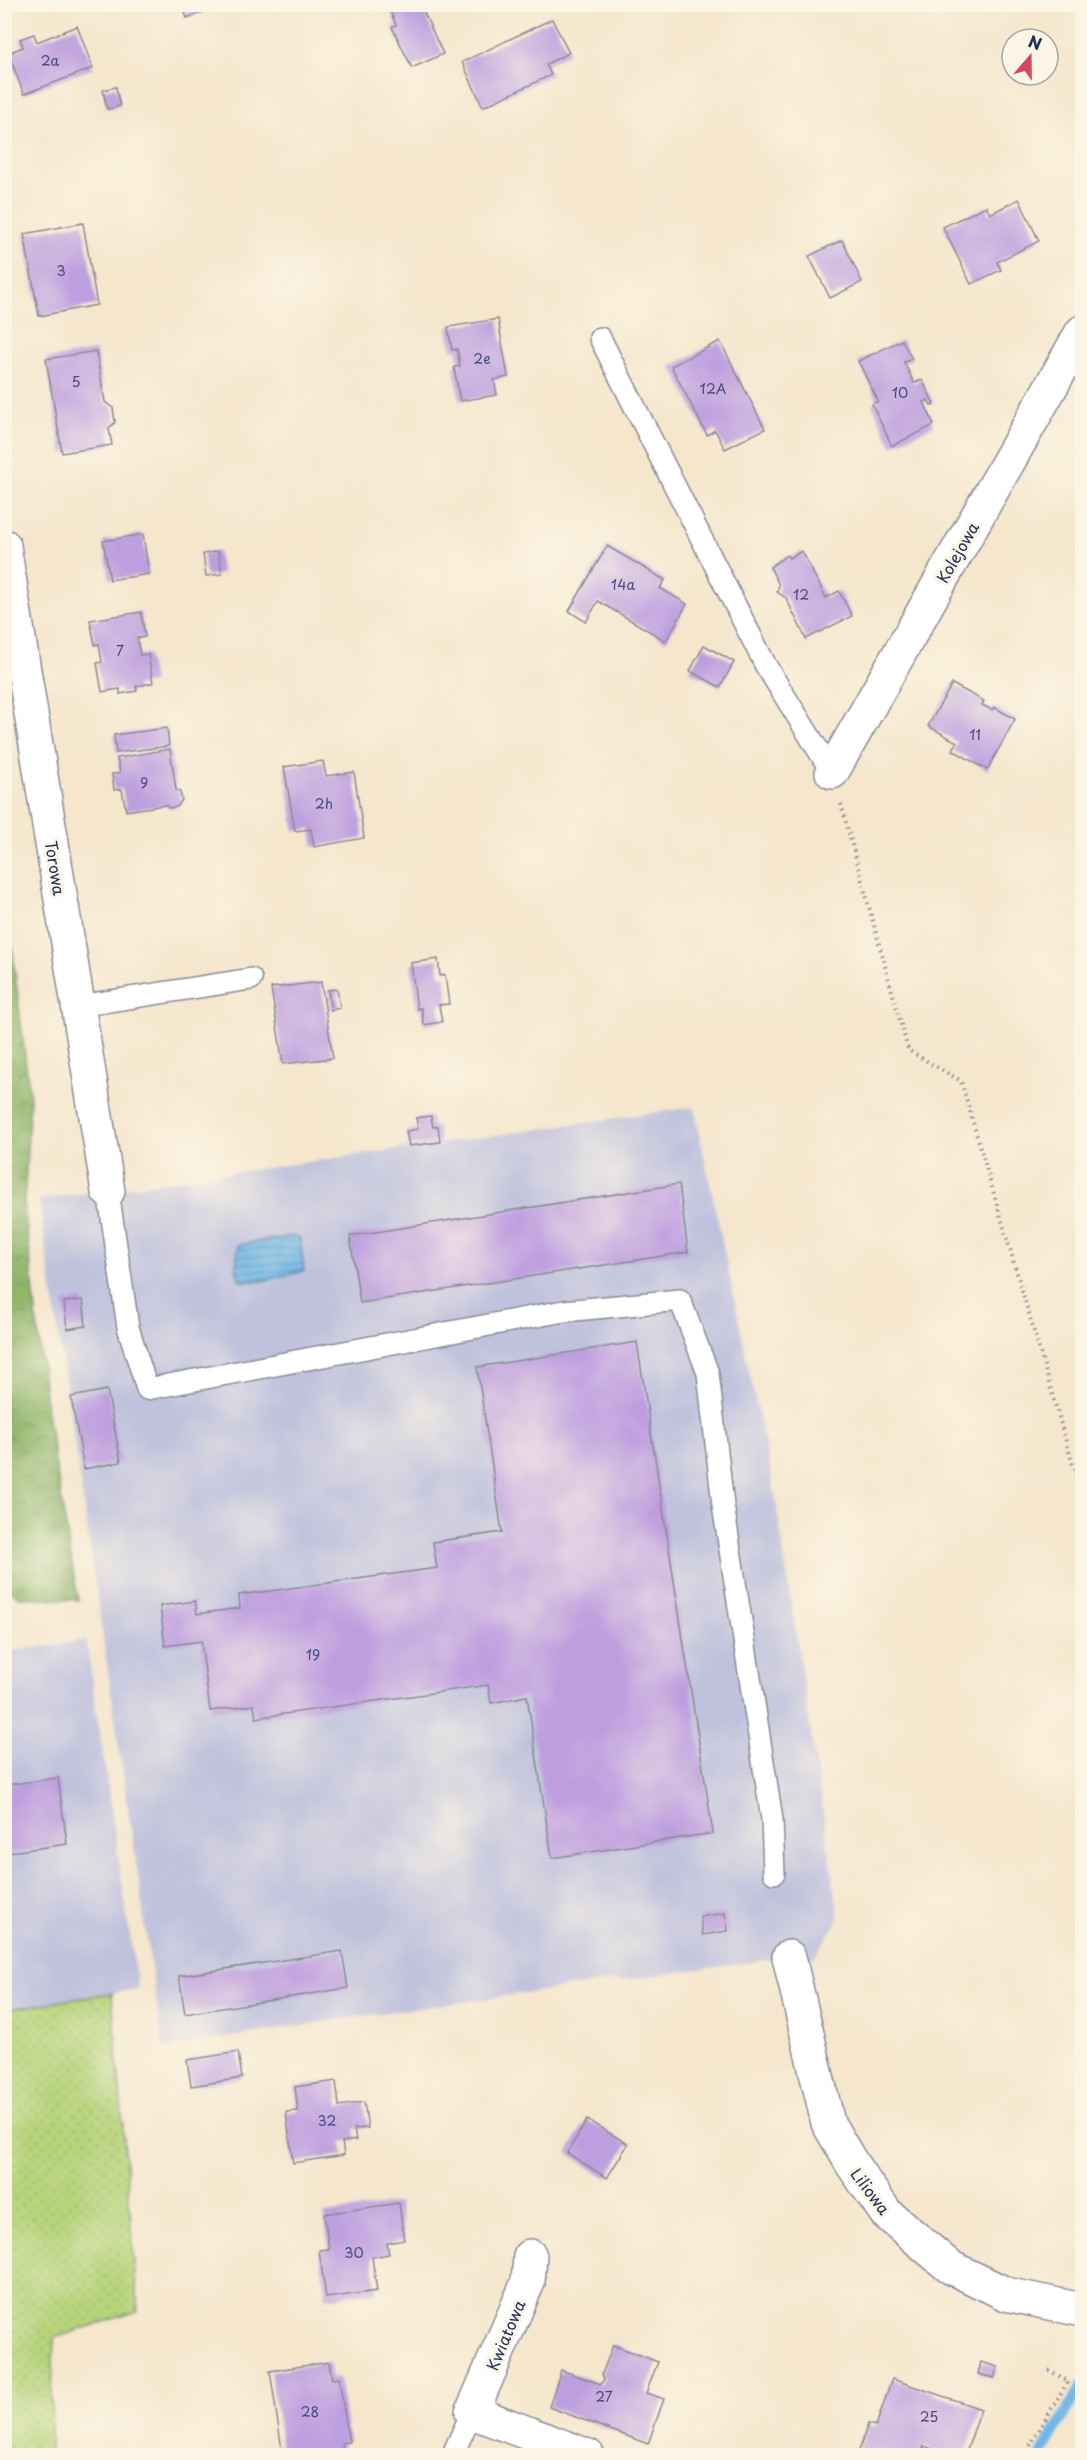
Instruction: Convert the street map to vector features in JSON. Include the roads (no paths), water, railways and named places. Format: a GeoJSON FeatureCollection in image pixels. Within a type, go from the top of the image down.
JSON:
{"type":"FeatureCollection","features":[{"type":"Feature","properties":{"kind":"street","name":"Kolejowa"},"geometry":{"type":"LineString","coordinates":[[832,772],[1083,332]]}},
{"type":"Feature","properties":{"kind":"street","name":"Torowa"},"geometry":{"type":"LineString","coordinates":[[4,546],[108,1191]]}},
{"type":"Feature","properties":{"kind":"street","name":"Liliowa"},"geometry":{"type":"LineString","coordinates":[[789,1957],[828,2123],[852,2164],[886,2213],[950,2267],[1006,2294],[1083,2310]]}},
{"type":"Feature","properties":{"kind":"street","name":"Kwiatowa"},"geometry":{"type":"LineString","coordinates":[[472,2412],[528,2282],[530,2256]]}},
{"type":"Feature","properties":{"kind":"street"},"geometry":{"type":"LineString","coordinates":[[472,2412],[588,2456]]}},
{"type":"Feature","properties":{"kind":"lane"},"geometry":{"type":"LineString","coordinates":[[600,338],[766,666],[832,772]]}},
{"type":"Feature","properties":{"kind":"lane"},"geometry":{"type":"LineString","coordinates":[[78,1006],[251,979]]}},
{"type":"Feature","properties":{"kind":"lane"},"geometry":{"type":"LineString","coordinates":[[108,1191],[128,1327],[147,1389],[564,1311],[680,1300],[708,1373],[723,1504],[772,1819],[774,1874]]}},
{"type":"Feature","properties":{"kind":"lane","name":"Kwiatowa"},"geometry":{"type":"LineString","coordinates":[[452,2456],[472,2412]]}},
{"type":"Feature","properties":{"kind":"water"},"geometry":{"type":"Polygon","coordinates":[[[290,1236],[300,1238],[304,1271],[262,1281],[240,1281],[236,1268],[238,1245],[290,1236]]]}},
{"type":"Feature","properties":{"kind":"waterway"},"geometry":{"type":"LineString","coordinates":[[1040,2456],[1082,2385]]}}]}
